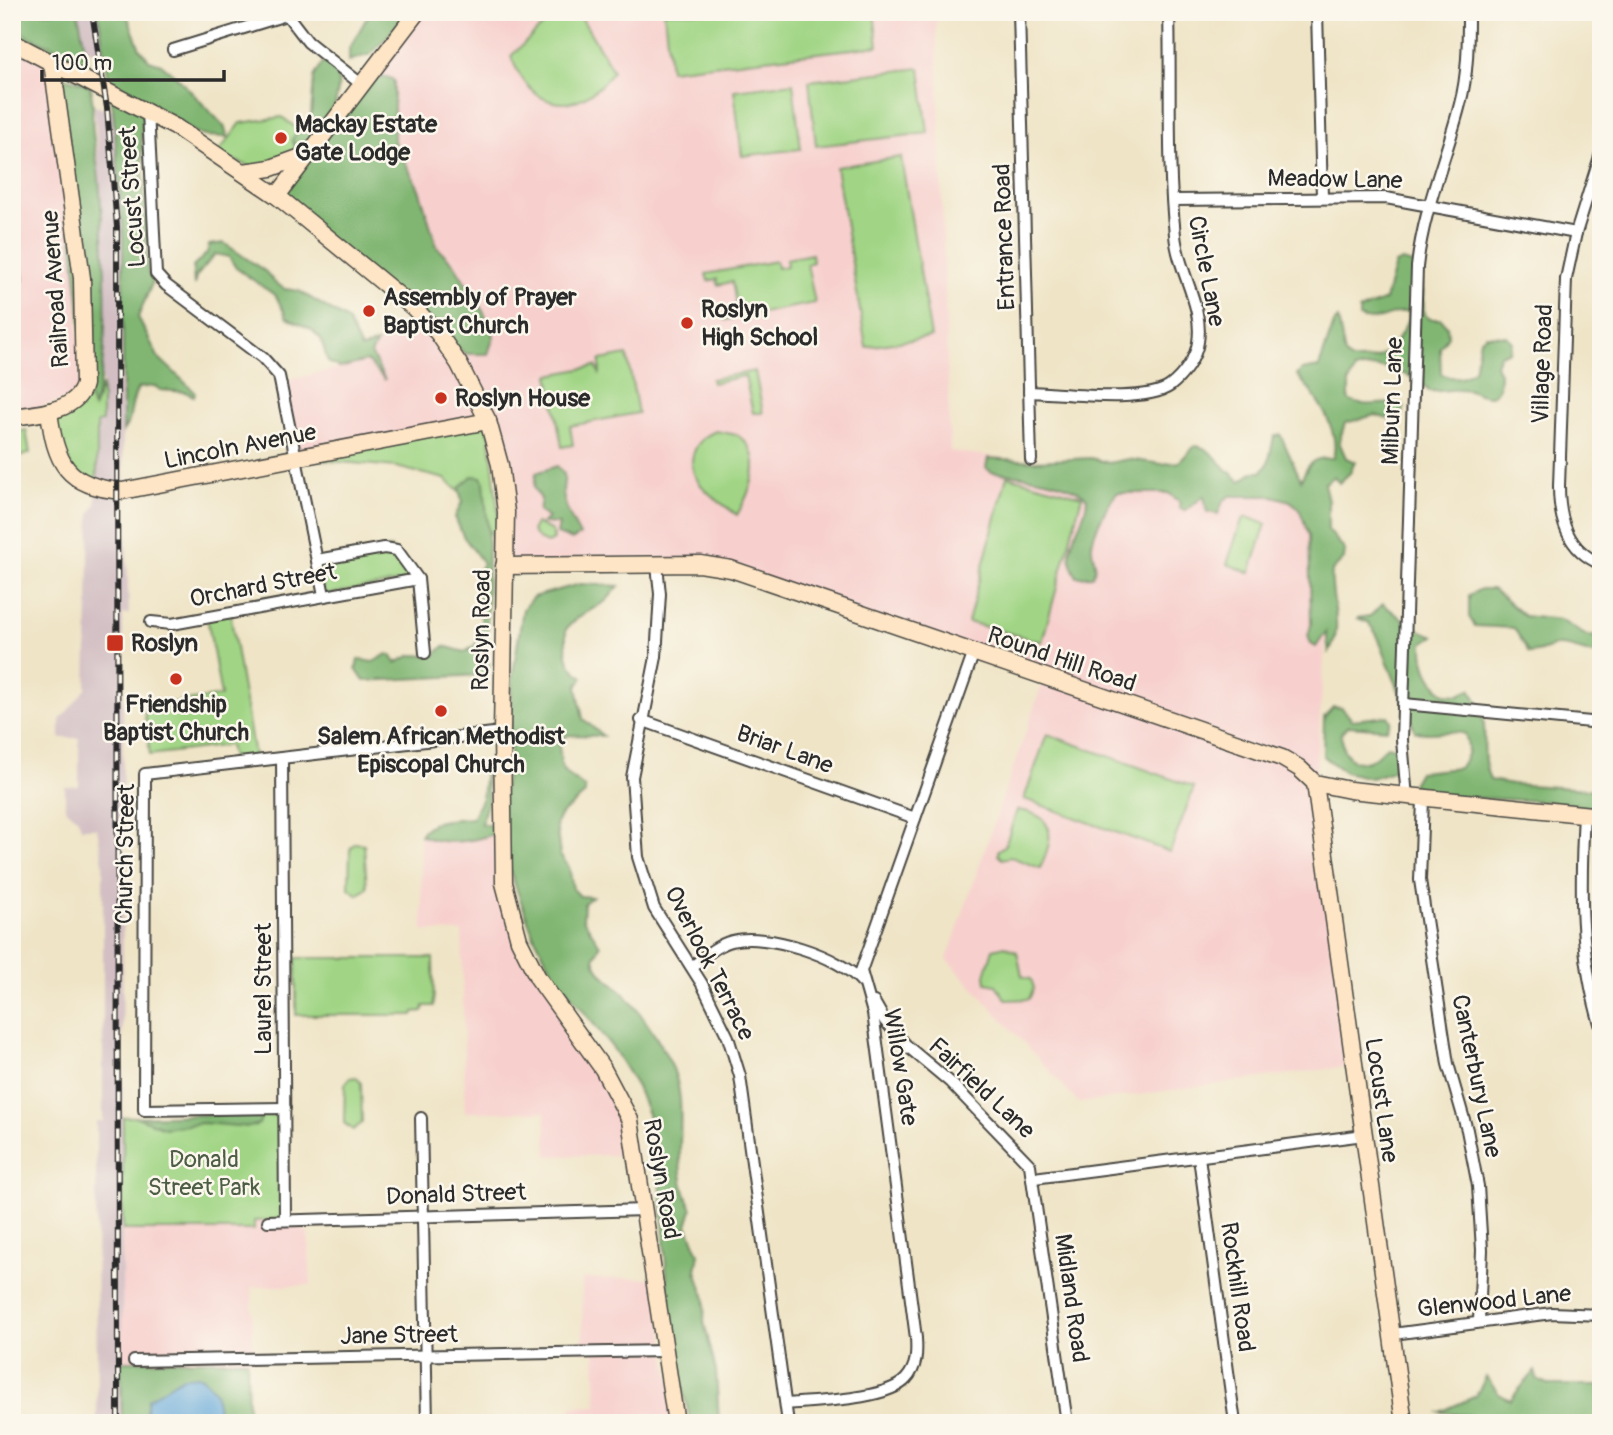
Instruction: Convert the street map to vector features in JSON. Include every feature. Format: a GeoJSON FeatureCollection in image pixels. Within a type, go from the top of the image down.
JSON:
{"type":"FeatureCollection","features":[{"type":"Feature","properties":{"kind":"street"},"geometry":{"type":"LineString","coordinates":[[277,196],[417,12]]}},
{"type":"Feature","properties":{"kind":"street","name":"Entrance Road"},"geometry":{"type":"LineString","coordinates":[[1019,12],[1031,460]]}},
{"type":"Feature","properties":{"kind":"street","name":"Circle Lane"},"geometry":{"type":"LineString","coordinates":[[1029,392],[1146,396],[1169,387],[1188,368],[1198,345],[1200,320],[1178,257],[1169,12]]}},
{"type":"Feature","properties":{"kind":"street"},"geometry":{"type":"LineString","coordinates":[[1317,12],[1322,197]]}},
{"type":"Feature","properties":{"kind":"street","name":"Milburn Lane"},"geometry":{"type":"LineString","coordinates":[[1415,799],[1403,774],[1417,267],[1429,205],[1466,78],[1468,12]]}},
{"type":"Feature","properties":{"kind":"street"},"geometry":{"type":"LineString","coordinates":[[173,50],[285,14],[308,42],[361,84]]}},
{"type":"Feature","properties":{"kind":"street"},"geometry":{"type":"LineString","coordinates":[[16,44],[39,65],[57,99]]}},
{"type":"Feature","properties":{"kind":"street","name":"Roslyn Road"},"geometry":{"type":"LineString","coordinates":[[16,44],[148,111],[277,196],[407,300],[445,343],[488,421],[500,465],[506,512],[502,865],[509,914],[538,978],[603,1069],[624,1104],[635,1138],[676,1423]]}},
{"type":"Feature","properties":{"kind":"street","name":"Railroad Avenue"},"geometry":{"type":"LineString","coordinates":[[49,411],[75,399],[83,384],[82,278],[52,63]]}},
{"type":"Feature","properties":{"kind":"street","name":"Locust Street"},"geometry":{"type":"LineString","coordinates":[[148,111],[156,274],[166,285],[263,358],[276,371],[297,458],[324,595]]}},
{"type":"Feature","properties":{"kind":"street","name":"Village Road"},"geometry":{"type":"LineString","coordinates":[[1601,153],[1576,233],[1566,279],[1559,509],[1567,533],[1578,549],[1601,564]]}},
{"type":"Feature","properties":{"kind":"street"},"geometry":{"type":"LineString","coordinates":[[243,172],[282,165],[306,155]]}},
{"type":"Feature","properties":{"kind":"street","name":"Meadow Lane"},"geometry":{"type":"LineString","coordinates":[[1174,200],[1386,198],[1576,233]]}},
{"type":"Feature","properties":{"kind":"street"},"geometry":{"type":"LineString","coordinates":[[12,417],[49,411]]}},
{"type":"Feature","properties":{"kind":"street","name":"Lincoln Avenue"},"geometry":{"type":"LineString","coordinates":[[49,411],[54,448],[60,462],[77,479],[100,489],[127,491],[488,421]]}},
{"type":"Feature","properties":{"kind":"street"},"geometry":{"type":"LineString","coordinates":[[317,560],[391,548],[402,555],[418,579],[425,653]]}},
{"type":"Feature","properties":{"kind":"street","name":"Round Hill Road"},"geometry":{"type":"LineString","coordinates":[[505,566],[700,564],[731,569],[1282,758],[1299,768],[1315,783],[1415,799],[1592,815]]}},
{"type":"Feature","properties":{"kind":"street","name":"Overlook Terrace"},"geometry":{"type":"LineString","coordinates":[[657,565],[660,594],[656,657],[641,720],[632,777],[638,857],[654,908],[692,967],[728,1037],[740,1076],[788,1423]]}},
{"type":"Feature","properties":{"kind":"street","name":"Orchard Street"},"geometry":{"type":"LineString","coordinates":[[151,622],[172,624],[418,579]]}},
{"type":"Feature","properties":{"kind":"street","name":"Willow Gate"},"geometry":{"type":"LineString","coordinates":[[786,1404],[888,1391],[908,1378],[918,1356],[873,1013],[862,982],[863,961],[974,652]]}},
{"type":"Feature","properties":{"kind":"street"},"geometry":{"type":"LineString","coordinates":[[1404,704],[1601,723]]}},
{"type":"Feature","properties":{"kind":"street","name":"Briar Lane"},"geometry":{"type":"LineString","coordinates":[[641,720],[915,818]]}},
{"type":"Feature","properties":{"kind":"street","name":"Church Street"},"geometry":{"type":"LineString","coordinates":[[285,1108],[144,1110],[145,774],[502,732]]}},
{"type":"Feature","properties":{"kind":"street","name":"Laurel Street"},"geometry":{"type":"LineString","coordinates":[[282,758],[285,1220]]}},
{"type":"Feature","properties":{"kind":"street","name":"Locust Lane"},"geometry":{"type":"LineString","coordinates":[[1315,783],[1404,1423]]}},
{"type":"Feature","properties":{"kind":"street","name":"Canterbury Lane"},"geometry":{"type":"LineString","coordinates":[[1415,799],[1420,880],[1448,1064],[1470,1142],[1478,1185],[1482,1250],[1479,1321]]}},
{"type":"Feature","properties":{"kind":"street"},"geometry":{"type":"LineString","coordinates":[[1592,815],[1581,876],[1582,934],[1591,989],[1601,1027]]}},
{"type":"Feature","properties":{"kind":"street","name":"Fairfield Lane"},"geometry":{"type":"LineString","coordinates":[[692,967],[726,943],[767,939],[785,943],[835,963],[862,982],[885,1021],[907,1046],[950,1082],[1012,1142],[1030,1165],[1034,1178],[1364,1135]]}},
{"type":"Feature","properties":{"kind":"street"},"geometry":{"type":"LineString","coordinates":[[421,1118],[427,1423]]}},
{"type":"Feature","properties":{"kind":"street","name":"Rockhill Road"},"geometry":{"type":"LineString","coordinates":[[1199,1157],[1235,1423]]}},
{"type":"Feature","properties":{"kind":"street","name":"Midland Road"},"geometry":{"type":"LineString","coordinates":[[1034,1178],[1067,1423]]}},
{"type":"Feature","properties":{"kind":"street","name":"Donald Street"},"geometry":{"type":"LineString","coordinates":[[268,1221],[645,1210]]}},
{"type":"Feature","properties":{"kind":"street","name":"Glenwood Lane"},"geometry":{"type":"LineString","coordinates":[[1392,1334],[1565,1312],[1601,1315]]}},
{"type":"Feature","properties":{"kind":"street","name":"Jane Street"},"geometry":{"type":"LineString","coordinates":[[134,1361],[665,1351]]}},
{"type":"Feature","properties":{"kind":"shaded area"},"geometry":{"type":"Polygon","coordinates":[[[78,12],[98,12],[105,55],[85,49],[78,12]]]}},
{"type":"Feature","properties":{"kind":"shaded area"},"geometry":{"type":"Polygon","coordinates":[[[417,12],[936,12],[950,451],[1328,500],[1326,633],[1315,783],[1355,1065],[1079,1103],[947,959],[1045,676],[731,569],[504,566],[500,460],[297,458],[281,382],[358,361],[361,352],[423,318],[316,143],[417,12]]]}},
{"type":"Feature","properties":{"kind":"shaded area"},"geometry":{"type":"Polygon","coordinates":[[[12,42],[52,63],[74,211],[80,394],[12,417],[12,286],[19,285],[12,245],[12,42]]]}},
{"type":"Feature","properties":{"kind":"shaded area"},"geometry":{"type":"Polygon","coordinates":[[[94,105],[113,110],[123,228],[121,394],[129,614],[123,614],[122,1423],[97,1423],[96,1121],[103,1121],[103,862],[97,828],[81,828],[78,819],[65,808],[65,787],[79,786],[79,738],[60,738],[60,720],[86,689],[90,514],[96,504],[97,423],[102,422],[103,228],[94,105]]]}},
{"type":"Feature","properties":{"kind":"shaded area"},"geometry":{"type":"Polygon","coordinates":[[[502,830],[519,940],[603,1069],[637,1155],[547,1156],[545,1112],[465,1112],[462,932],[423,931],[420,835],[502,830]]]}},
{"type":"Feature","properties":{"kind":"shaded area"},"geometry":{"type":"Polygon","coordinates":[[[304,1220],[304,1232],[308,1232],[311,1285],[252,1287],[253,1360],[121,1361],[123,1230],[253,1230],[254,1221],[304,1220]]]}},
{"type":"Feature","properties":{"kind":"shaded area"},"geometry":{"type":"Polygon","coordinates":[[[655,1278],[676,1423],[572,1423],[571,1407],[597,1406],[595,1352],[583,1351],[582,1279],[655,1278]]]}},
{"type":"Feature","properties":{"kind":"green space"},"geometry":{"type":"Polygon","coordinates":[[[12,12],[78,12],[85,49],[83,55],[69,62],[54,47],[12,29],[12,12]]]}},
{"type":"Feature","properties":{"kind":"green space"},"geometry":{"type":"Polygon","coordinates":[[[98,12],[126,12],[140,49],[149,60],[161,64],[177,77],[224,126],[228,137],[204,136],[148,111],[141,130],[148,273],[153,281],[138,317],[158,357],[195,392],[194,396],[185,392],[160,390],[155,386],[138,388],[123,431],[123,228],[113,110],[98,12]]]}},
{"type":"Feature","properties":{"kind":"green space"},"geometry":{"type":"Polygon","coordinates":[[[370,12],[410,12],[371,54],[349,61],[349,49],[370,12]]]}},
{"type":"Feature","properties":{"kind":"green space"},"geometry":{"type":"Polygon","coordinates":[[[557,12],[578,12],[613,71],[585,97],[571,102],[556,102],[543,98],[530,89],[511,56],[557,12]]]}},
{"type":"Feature","properties":{"kind":"green space"},"geometry":{"type":"Polygon","coordinates":[[[664,12],[874,12],[878,46],[670,70],[664,12]]]}},
{"type":"Feature","properties":{"kind":"green space"},"geometry":{"type":"Polygon","coordinates":[[[12,29],[54,47],[69,62],[83,55],[85,49],[92,93],[90,86],[12,42],[12,29]]]}},
{"type":"Feature","properties":{"kind":"green space"},"geometry":{"type":"Polygon","coordinates":[[[323,62],[335,71],[338,77],[333,113],[371,81],[387,77],[394,81],[394,141],[419,189],[437,247],[454,264],[484,313],[494,336],[488,354],[467,354],[442,338],[277,196],[297,152],[292,139],[311,115],[314,77],[323,62]]]}},
{"type":"Feature","properties":{"kind":"green space"},"geometry":{"type":"Polygon","coordinates":[[[920,68],[928,133],[816,146],[809,81],[920,68]]]}},
{"type":"Feature","properties":{"kind":"green space"},"geometry":{"type":"Polygon","coordinates":[[[55,74],[90,86],[93,105],[92,123],[105,264],[105,328],[99,385],[93,408],[84,384],[82,333],[55,74]]]}},
{"type":"Feature","properties":{"kind":"green space"},"geometry":{"type":"Polygon","coordinates":[[[793,83],[801,149],[742,156],[734,90],[793,83]]]}},
{"type":"Feature","properties":{"kind":"green space"},"geometry":{"type":"Polygon","coordinates":[[[282,117],[316,143],[260,170],[217,154],[241,123],[282,117]]]}},
{"type":"Feature","properties":{"kind":"green space"},"geometry":{"type":"Polygon","coordinates":[[[901,157],[931,337],[866,347],[836,167],[901,157]]]}},
{"type":"Feature","properties":{"kind":"green space"},"geometry":{"type":"Polygon","coordinates":[[[12,204],[18,207],[13,231],[24,280],[12,286],[12,204]]]}},
{"type":"Feature","properties":{"kind":"green space"},"geometry":{"type":"Polygon","coordinates":[[[224,243],[266,272],[274,282],[285,289],[299,291],[347,320],[361,349],[377,343],[371,354],[385,380],[367,361],[340,368],[328,362],[321,339],[311,329],[287,318],[276,296],[236,268],[229,257],[215,254],[196,277],[194,286],[193,267],[207,253],[209,245],[224,243]]]}},
{"type":"Feature","properties":{"kind":"green space"},"geometry":{"type":"Polygon","coordinates":[[[812,254],[813,262],[807,264],[815,303],[725,320],[725,317],[738,314],[732,282],[718,285],[717,279],[708,281],[706,274],[776,261],[777,268],[787,266],[786,259],[812,254]]]}},
{"type":"Feature","properties":{"kind":"green space"},"geometry":{"type":"Polygon","coordinates":[[[1402,261],[1413,264],[1423,290],[1424,314],[1430,319],[1441,319],[1447,326],[1448,336],[1440,348],[1441,374],[1458,377],[1474,370],[1480,340],[1486,335],[1507,336],[1512,342],[1510,351],[1500,355],[1496,365],[1500,373],[1499,388],[1491,396],[1464,389],[1429,391],[1405,374],[1385,368],[1355,370],[1349,382],[1349,400],[1364,404],[1395,403],[1404,407],[1402,414],[1392,420],[1375,415],[1345,423],[1339,442],[1346,458],[1355,462],[1350,473],[1339,483],[1334,476],[1324,484],[1328,500],[1328,530],[1345,550],[1344,559],[1332,571],[1336,633],[1329,652],[1326,632],[1316,647],[1311,644],[1308,636],[1311,625],[1309,535],[1299,508],[1290,501],[1273,496],[1230,496],[1223,501],[1218,514],[1207,512],[1204,496],[1186,510],[1180,509],[1179,501],[1168,493],[1117,493],[1094,536],[1094,572],[1092,576],[1077,577],[1072,566],[1071,545],[1086,508],[1087,498],[1056,483],[992,472],[986,468],[988,458],[1035,461],[1091,458],[1109,463],[1128,459],[1161,464],[1179,462],[1195,446],[1208,450],[1241,481],[1253,472],[1261,472],[1268,464],[1274,437],[1280,434],[1301,480],[1312,462],[1321,458],[1333,458],[1334,447],[1325,413],[1297,375],[1302,370],[1319,367],[1334,323],[1338,319],[1345,355],[1351,360],[1376,358],[1389,349],[1403,331],[1409,312],[1372,320],[1359,317],[1359,311],[1385,300],[1395,264],[1402,261]]]}},
{"type":"Feature","properties":{"kind":"green space"},"geometry":{"type":"Polygon","coordinates":[[[627,355],[638,413],[570,426],[573,445],[562,447],[549,375],[596,366],[600,375],[600,360],[627,355]]]}},
{"type":"Feature","properties":{"kind":"green space"},"geometry":{"type":"Polygon","coordinates":[[[755,371],[763,413],[753,413],[745,376],[712,383],[711,379],[755,371]]]}},
{"type":"Feature","properties":{"kind":"green space"},"geometry":{"type":"Polygon","coordinates":[[[84,384],[94,407],[102,385],[102,422],[97,423],[97,489],[77,479],[51,427],[60,408],[84,384]]]}},
{"type":"Feature","properties":{"kind":"green space"},"geometry":{"type":"Polygon","coordinates":[[[488,421],[504,566],[482,513],[445,479],[396,467],[297,458],[488,421]]]}},
{"type":"Feature","properties":{"kind":"green space"},"geometry":{"type":"Polygon","coordinates":[[[26,430],[30,453],[12,460],[12,434],[26,430]]]}},
{"type":"Feature","properties":{"kind":"green space"},"geometry":{"type":"Polygon","coordinates":[[[716,431],[737,435],[752,452],[754,473],[737,515],[705,490],[694,474],[693,455],[697,446],[705,437],[716,431]]]}},
{"type":"Feature","properties":{"kind":"green space"},"geometry":{"type":"Polygon","coordinates":[[[557,466],[564,474],[565,503],[580,535],[572,540],[557,534],[559,524],[542,523],[548,518],[539,511],[541,499],[534,488],[536,473],[557,466]]]}},
{"type":"Feature","properties":{"kind":"green space"},"geometry":{"type":"Polygon","coordinates":[[[472,476],[481,477],[484,482],[488,531],[487,643],[484,655],[490,666],[483,675],[364,681],[356,669],[358,659],[373,662],[387,654],[391,655],[396,663],[412,655],[434,656],[444,646],[465,652],[475,644],[480,635],[482,623],[478,586],[483,563],[463,536],[455,517],[462,502],[459,488],[472,476]]]}},
{"type":"Feature","properties":{"kind":"green space"},"geometry":{"type":"Polygon","coordinates":[[[1007,476],[1082,496],[1042,642],[968,622],[1007,476]]]}},
{"type":"Feature","properties":{"kind":"green space"},"geometry":{"type":"Polygon","coordinates":[[[1247,517],[1266,524],[1250,573],[1227,564],[1242,520],[1247,517]]]}},
{"type":"Feature","properties":{"kind":"green space"},"geometry":{"type":"Polygon","coordinates":[[[536,523],[552,531],[554,540],[547,543],[538,539],[532,531],[536,523]]]}},
{"type":"Feature","properties":{"kind":"green space"},"geometry":{"type":"Polygon","coordinates":[[[391,548],[418,579],[324,595],[317,560],[391,548]]]}},
{"type":"Feature","properties":{"kind":"green space"},"geometry":{"type":"Polygon","coordinates":[[[580,584],[619,586],[606,601],[576,619],[566,629],[569,662],[583,677],[577,687],[583,719],[603,736],[568,735],[559,742],[564,771],[585,788],[585,794],[560,815],[556,824],[560,855],[569,867],[573,889],[580,896],[592,897],[584,903],[583,919],[600,945],[594,959],[596,965],[643,1018],[666,1054],[677,1080],[681,1117],[681,1173],[692,1209],[687,1225],[699,1254],[696,1270],[705,1299],[704,1322],[716,1371],[719,1423],[691,1423],[671,1340],[660,1177],[648,1114],[637,1087],[615,1051],[554,974],[533,934],[496,833],[458,842],[439,841],[420,835],[437,822],[472,818],[482,798],[485,768],[488,800],[481,824],[496,826],[510,758],[512,679],[523,609],[533,597],[580,584]]]}},
{"type":"Feature","properties":{"kind":"green space"},"geometry":{"type":"Polygon","coordinates":[[[1481,589],[1493,589],[1524,616],[1560,620],[1587,636],[1601,637],[1601,656],[1562,646],[1529,653],[1514,628],[1475,626],[1469,617],[1469,595],[1481,589]]]}},
{"type":"Feature","properties":{"kind":"green space"},"geometry":{"type":"Polygon","coordinates":[[[1383,604],[1414,628],[1434,636],[1423,643],[1425,665],[1430,677],[1444,694],[1459,695],[1470,689],[1478,702],[1484,725],[1486,768],[1490,780],[1601,790],[1601,809],[1544,801],[1434,796],[1414,788],[1412,784],[1419,772],[1459,768],[1467,756],[1468,744],[1465,734],[1458,732],[1415,731],[1377,635],[1368,622],[1357,618],[1370,616],[1383,604]]]}},
{"type":"Feature","properties":{"kind":"green space"},"geometry":{"type":"Polygon","coordinates":[[[230,612],[255,761],[233,763],[229,745],[150,755],[144,707],[221,696],[207,617],[230,612]]]}},
{"type":"Feature","properties":{"kind":"green space"},"geometry":{"type":"Polygon","coordinates":[[[1333,707],[1342,708],[1352,720],[1388,716],[1391,721],[1387,729],[1348,726],[1341,733],[1344,751],[1353,761],[1369,761],[1387,746],[1399,749],[1393,771],[1371,778],[1345,772],[1323,755],[1324,717],[1333,707]]]}},
{"type":"Feature","properties":{"kind":"green space"},"geometry":{"type":"Polygon","coordinates":[[[1047,734],[1194,787],[1170,852],[1024,799],[1047,734]]]}},
{"type":"Feature","properties":{"kind":"green space"},"geometry":{"type":"Polygon","coordinates":[[[1017,810],[1039,817],[1049,830],[1048,848],[1040,868],[1011,857],[1002,859],[998,855],[998,850],[1005,846],[1017,810]]]}},
{"type":"Feature","properties":{"kind":"green space"},"geometry":{"type":"Polygon","coordinates":[[[355,843],[364,844],[367,888],[358,895],[349,888],[350,849],[355,843]]]}},
{"type":"Feature","properties":{"kind":"green space"},"geometry":{"type":"Polygon","coordinates":[[[1005,946],[1017,952],[1022,976],[1031,979],[1034,988],[1029,999],[1006,1000],[996,985],[986,983],[985,975],[993,949],[1005,946]]]}},
{"type":"Feature","properties":{"kind":"green space"},"geometry":{"type":"Polygon","coordinates":[[[296,958],[433,958],[434,1006],[424,1006],[423,1011],[414,1012],[413,1015],[296,1015],[296,958]]]}},
{"type":"Feature","properties":{"kind":"green space"},"geometry":{"type":"Polygon","coordinates":[[[356,1077],[361,1083],[362,1123],[353,1130],[344,1123],[345,1084],[350,1078],[356,1077]]]}},
{"type":"Feature","properties":{"kind":"green space"},"geometry":{"type":"Polygon","coordinates":[[[262,1115],[259,1124],[250,1127],[202,1123],[165,1128],[137,1117],[262,1115]]]}},
{"type":"Feature","properties":{"kind":"green space","name":"Donald Street Park"},"geometry":{"type":"Polygon","coordinates":[[[283,1115],[285,1220],[254,1221],[254,1230],[123,1230],[123,1117],[283,1115]]]}},
{"type":"Feature","properties":{"kind":"green space"},"geometry":{"type":"Polygon","coordinates":[[[247,1360],[248,1423],[122,1423],[121,1361],[247,1360]]]}},
{"type":"Feature","properties":{"kind":"green space"},"geometry":{"type":"Polygon","coordinates":[[[1535,1371],[1537,1379],[1549,1385],[1601,1385],[1601,1423],[1498,1423],[1490,1418],[1440,1412],[1476,1396],[1486,1377],[1499,1394],[1510,1400],[1535,1371]]]}},
{"type":"Feature","properties":{"kind":"water"},"geometry":{"type":"Polygon","coordinates":[[[201,1376],[215,1391],[220,1423],[144,1423],[148,1399],[183,1377],[201,1376]]]}},
{"type":"Feature","properties":{"kind":"railway"},"geometry":{"type":"LineString","coordinates":[[92,12],[107,108],[117,227],[118,1423]]}},
{"type":"Feature","properties":{"kind":"place","name":"Mackay Estate Gate Lodge"},"geometry":{"type":"Point","coordinates":[281,138]}},
{"type":"Feature","properties":{"kind":"place","name":"Assembly of Prayer Baptist Church"},"geometry":{"type":"Point","coordinates":[369,311]}},
{"type":"Feature","properties":{"kind":"place","name":"Roslyn High School"},"geometry":{"type":"Point","coordinates":[687,323]}},
{"type":"Feature","properties":{"kind":"place","name":"Roslyn House"},"geometry":{"type":"Point","coordinates":[441,398]}},
{"type":"Feature","properties":{"kind":"place","name":"Roslyn"},"geometry":{"type":"Point","coordinates":[115,643]}},
{"type":"Feature","properties":{"kind":"place","name":"Friendship Baptist Church"},"geometry":{"type":"Point","coordinates":[176,679]}},
{"type":"Feature","properties":{"kind":"place","name":"Salem African Methodist Episcopal Church"},"geometry":{"type":"Point","coordinates":[441,711]}}]}
